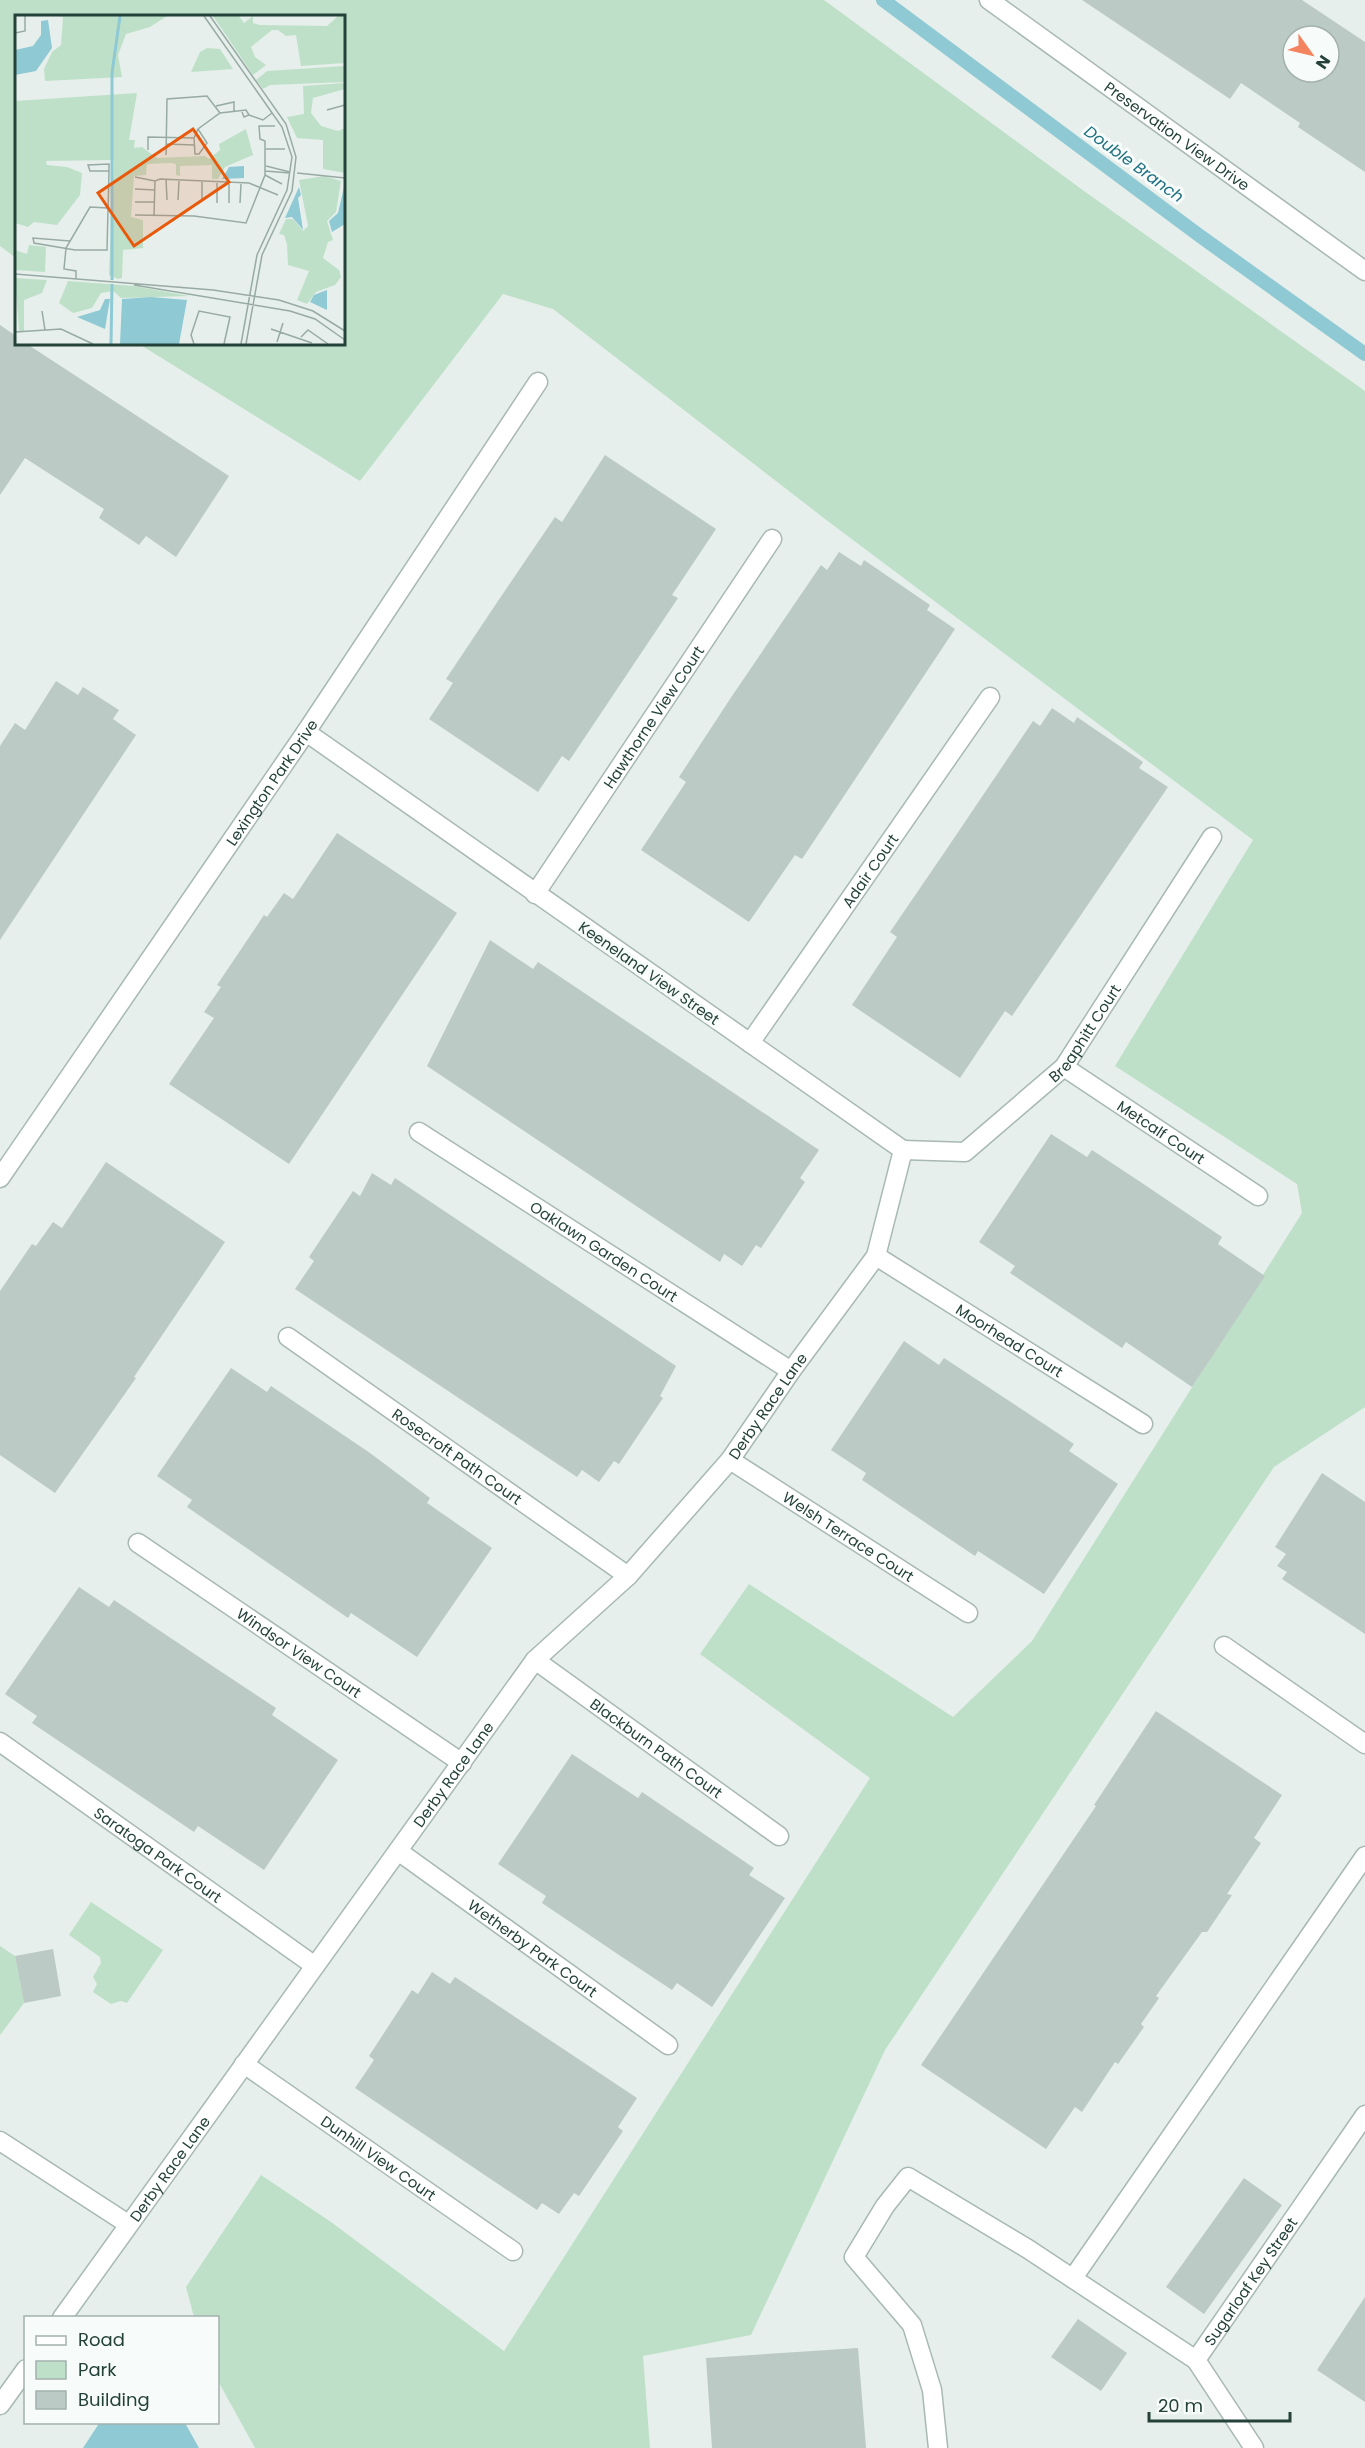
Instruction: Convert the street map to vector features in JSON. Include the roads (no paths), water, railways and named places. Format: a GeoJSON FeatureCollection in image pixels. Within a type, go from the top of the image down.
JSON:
{"type":"FeatureCollection","features":[{"type":"Feature","properties":{"kind":"street","name":"Preservation View Drive"},"geometry":{"type":"LineString","coordinates":[[992,1],[1365,271]]}},
{"type":"Feature","properties":{"kind":"street","name":"Lexington Park Drive"},"geometry":{"type":"LineString","coordinates":[[0,1178],[306,732],[538,382]]}},
{"type":"Feature","properties":{"kind":"street","name":"Hawthorne View Court"},"geometry":{"type":"LineString","coordinates":[[535,894],[772,539]]}},
{"type":"Feature","properties":{"kind":"street","name":"Adair Court"},"geometry":{"type":"LineString","coordinates":[[750,1043],[990,697]]}},
{"type":"Feature","properties":{"kind":"street","name":"Keeneland View Street"},"geometry":{"type":"LineString","coordinates":[[306,732],[903,1150]]}},
{"type":"Feature","properties":{"kind":"street","name":"Breaphitt Court"},"geometry":{"type":"LineString","coordinates":[[903,1150],[965,1152],[1064,1067],[1212,837]]}},
{"type":"Feature","properties":{"kind":"street","name":"Metcalf Court"},"geometry":{"type":"LineString","coordinates":[[1064,1067],[1258,1196]]}},
{"type":"Feature","properties":{"kind":"street","name":"Oaklawn Garden Court"},"geometry":{"type":"LineString","coordinates":[[419,1132],[791,1371]]}},
{"type":"Feature","properties":{"kind":"street"},"geometry":{"type":"LineString","coordinates":[[876,1256],[903,1150]]}},
{"type":"Feature","properties":{"kind":"street","name":"Derby Race Lane"},"geometry":{"type":"LineString","coordinates":[[63,2316],[535,1660],[628,1576],[730,1460],[791,1371],[876,1256]]}},
{"type":"Feature","properties":{"kind":"street","name":"Moorhead Court"},"geometry":{"type":"LineString","coordinates":[[876,1256],[1143,1424]]}},
{"type":"Feature","properties":{"kind":"street","name":"Rosecroft Path Court"},"geometry":{"type":"LineString","coordinates":[[288,1337],[628,1576]]}},
{"type":"Feature","properties":{"kind":"street","name":"Welsh Terrace Court"},"geometry":{"type":"LineString","coordinates":[[730,1460],[968,1613]]}},
{"type":"Feature","properties":{"kind":"street","name":"Windsor View Court"},"geometry":{"type":"LineString","coordinates":[[138,1543],[462,1762]]}},
{"type":"Feature","properties":{"kind":"street"},"geometry":{"type":"LineString","coordinates":[[1224,1646],[1365,1744]]}},
{"type":"Feature","properties":{"kind":"street","name":"Blackburn Path Court"},"geometry":{"type":"LineString","coordinates":[[535,1660],[779,1836]]}},
{"type":"Feature","properties":{"kind":"street","name":"Saratoga Park Court"},"geometry":{"type":"LineString","coordinates":[[0,1742],[315,1966]]}},
{"type":"Feature","properties":{"kind":"street","name":"Wetherby Park Court"},"geometry":{"type":"LineString","coordinates":[[398,1851],[668,2045]]}},
{"type":"Feature","properties":{"kind":"street"},"geometry":{"type":"LineString","coordinates":[[1073,2278],[1365,1856]]}},
{"type":"Feature","properties":{"kind":"street","name":"Dunhill View Court"},"geometry":{"type":"LineString","coordinates":[[244,2064],[513,2251]]}},
{"type":"Feature","properties":{"kind":"street","name":"Sugarloaf Key Street"},"geometry":{"type":"LineString","coordinates":[[1254,2448],[1196,2360],[1365,2115]]}},
{"type":"Feature","properties":{"kind":"street"},"geometry":{"type":"LineString","coordinates":[[0,2141],[128,2224]]}},
{"type":"Feature","properties":{"kind":"street"},"geometry":{"type":"LineString","coordinates":[[938,2448],[932,2390],[912,2325],[854,2257],[891,2198],[908,2177],[1073,2278],[1196,2360]]}},
{"type":"Feature","properties":{"kind":"street"},"geometry":{"type":"LineString","coordinates":[[0,2405],[24,2372]]}},
{"type":"Feature","properties":{"kind":"water"},"geometry":{"type":"Polygon","coordinates":[[[99,2424],[186,2424],[199,2448],[83,2448],[99,2424]]]}},
{"type":"Feature","properties":{"kind":"waterway","name":"Double Branch"},"geometry":{"type":"LineString","coordinates":[[883,0],[1200,236],[1365,354]]}}]}
